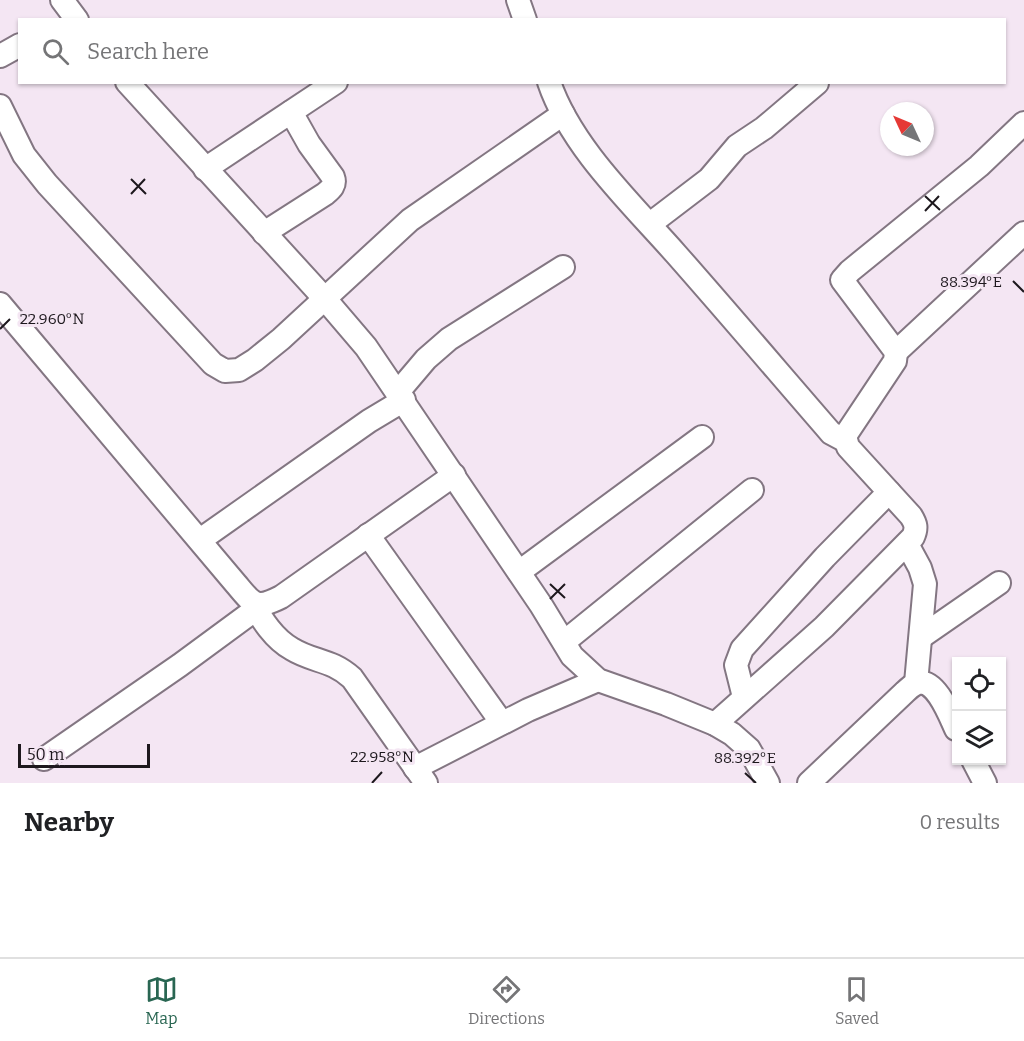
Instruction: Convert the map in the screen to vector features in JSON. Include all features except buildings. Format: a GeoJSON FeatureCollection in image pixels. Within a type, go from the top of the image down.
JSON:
{"type":"FeatureCollection","features":[{"type":"Feature","properties":{"kind":"street"},"geometry":{"type":"LineString","coordinates":[[518,0],[524,18]]}},
{"type":"Feature","properties":{"kind":"street"},"geometry":{"type":"LineString","coordinates":[[0,56],[18,46]]}},
{"type":"Feature","properties":{"kind":"street"},"geometry":{"type":"LineString","coordinates":[[128,84],[361,341],[401,396],[519,572],[572,656],[598,680],[666,704],[732,734],[749,749],[768,783]]}},
{"type":"Feature","properties":{"kind":"street"},"geometry":{"type":"LineString","coordinates":[[205,169],[333,84]]}},
{"type":"Feature","properties":{"kind":"street"},"geometry":{"type":"LineString","coordinates":[[550,84],[563,114],[599,165],[831,433],[846,441]]}},
{"type":"Feature","properties":{"kind":"street"},"geometry":{"type":"LineString","coordinates":[[650,224],[709,179],[736,146],[764,128],[815,84]]}},
{"type":"Feature","properties":{"kind":"street"},"geometry":{"type":"LineString","coordinates":[[0,106],[24,154],[46,184],[213,364],[225,371],[239,370],[255,360],[281,339],[410,220],[563,114]]}},
{"type":"Feature","properties":{"kind":"street"},"geometry":{"type":"LineString","coordinates":[[264,233],[333,187],[333,177],[309,144],[291,112]]}},
{"type":"Feature","properties":{"kind":"street"},"geometry":{"type":"LineString","coordinates":[[896,352],[842,280],[850,271],[979,166],[1024,123]]}},
{"type":"Feature","properties":{"kind":"street"},"geometry":{"type":"LineString","coordinates":[[714,724],[824,627],[907,544],[916,531],[916,524],[911,516],[848,447],[845,436],[895,362],[896,352],[1024,233]]}},
{"type":"Feature","properties":{"kind":"street"},"geometry":{"type":"LineString","coordinates":[[200,540],[401,396],[426,359],[449,339],[562,267]]}},
{"type":"Feature","properties":{"kind":"street"},"geometry":{"type":"LineString","coordinates":[[0,304],[200,540],[254,606],[273,634],[294,651],[342,669],[352,678],[421,775],[502,723],[598,680]]}},
{"type":"Feature","properties":{"kind":"street"},"geometry":{"type":"LineString","coordinates":[[519,572],[702,437]]}},
{"type":"Feature","properties":{"kind":"street"},"geometry":{"type":"LineString","coordinates":[[44,759],[180,665],[254,606],[266,604],[281,597],[454,475]]}},
{"type":"Feature","properties":{"kind":"street"},"geometry":{"type":"LineString","coordinates":[[564,642],[752,490]]}},
{"type":"Feature","properties":{"kind":"street"},"geometry":{"type":"LineString","coordinates":[[744,698],[736,665],[742,649],[825,557],[889,492]]}},
{"type":"Feature","properties":{"kind":"street"},"geometry":{"type":"LineString","coordinates":[[368,535],[502,723]]}},
{"type":"Feature","properties":{"kind":"street"},"geometry":{"type":"LineString","coordinates":[[907,544],[920,567],[925,584],[916,683]]}},
{"type":"Feature","properties":{"kind":"street"},"geometry":{"type":"LineString","coordinates":[[921,637],[999,583]]}},
{"type":"Feature","properties":{"kind":"street"},"geometry":{"type":"LineString","coordinates":[[809,783],[916,683],[923,683],[938,693],[952,720]]}},
{"type":"Feature","properties":{"kind":"street"},"geometry":{"type":"LineString","coordinates":[[976,765],[985,783]]}}]}
